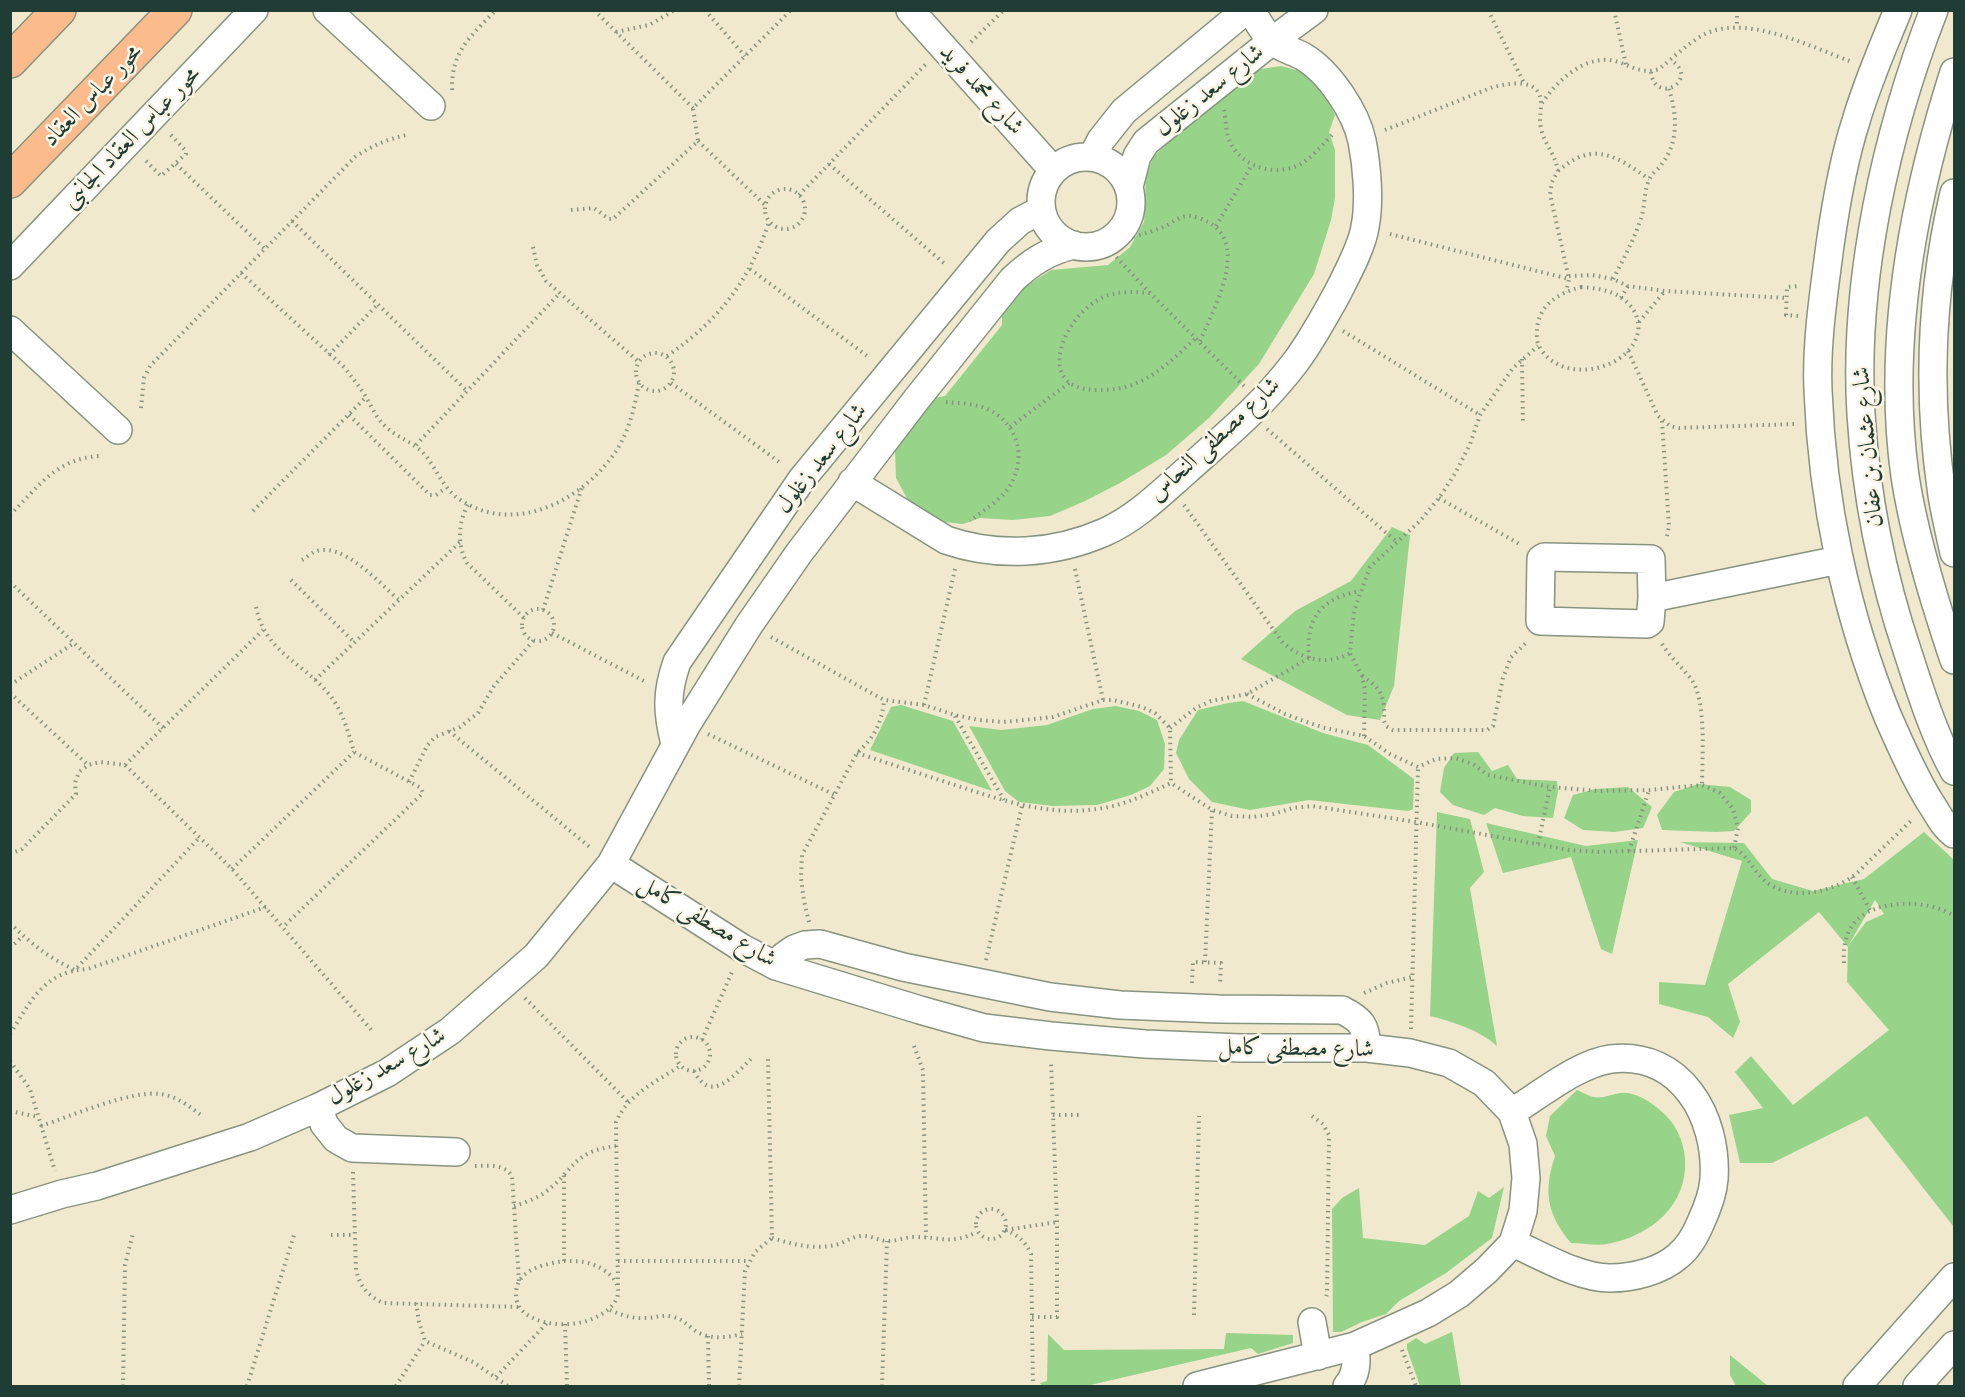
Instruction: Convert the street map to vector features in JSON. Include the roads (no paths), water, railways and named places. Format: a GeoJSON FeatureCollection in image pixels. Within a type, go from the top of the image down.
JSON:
{"type":"FeatureCollection","features":[{"type":"Feature","properties":{"kind":"main road"},"geometry":{"type":"LineString","coordinates":[[10,61],[59,10]]}},
{"type":"Feature","properties":{"kind":"main road","name":"محور عباس العقاد"},"geometry":{"type":"LineString","coordinates":[[10,181],[175,10]]}},
{"type":"Feature","properties":{"kind":"street","name":"محور عباس العقاد الجانبى"},"geometry":{"type":"LineString","coordinates":[[10,266],[254,10]]}},
{"type":"Feature","properties":{"kind":"street"},"geometry":{"type":"LineString","coordinates":[[327,10],[431,106]]}},
{"type":"Feature","properties":{"kind":"street","name":"شارع محمد فريد"},"geometry":{"type":"LineString","coordinates":[[909,10],[1053,170]]}},
{"type":"Feature","properties":{"kind":"street","name":"شارع سعد زغلول"},"geometry":{"type":"LineString","coordinates":[[1092,157],[1101,140],[1124,111],[1246,10]]}},
{"type":"Feature","properties":{"kind":"street"},"geometry":{"type":"LineString","coordinates":[[1251,10],[1272,41]]}},
{"type":"Feature","properties":{"kind":"street","name":"شارع سعد زغلول"},"geometry":{"type":"LineString","coordinates":[[1129,187],[1137,156],[1146,142],[1314,10]]}},
{"type":"Feature","properties":{"kind":"street"},"geometry":{"type":"LineString","coordinates":[[1898,10],[1873,69],[1855,122],[1832,232],[1824,288],[1819,352],[1820,423],[1824,469],[1839,560],[1875,684],[1918,783],[1946,828],[1954,834]]}},
{"type":"Feature","properties":{"kind":"street","name":"شارع عثمان بن عفان"},"geometry":{"type":"LineString","coordinates":[[1934,10],[1912,67],[1888,152],[1871,241],[1861,333],[1861,413],[1875,526],[1886,577],[1901,632],[1925,703],[1954,771]]}},
{"type":"Feature","properties":{"kind":"street","name":"شارع مصطفى النحاس"},"geometry":{"type":"LineString","coordinates":[[852,482],[953,542],[997,551],[1034,551],[1070,544],[1107,531],[1140,511],[1255,408],[1295,363],[1323,319],[1347,274],[1365,228],[1367,183],[1357,128],[1333,83],[1305,58],[1272,41]]}},
{"type":"Feature","properties":{"kind":"street","name":"شارع عثمان بن عفان"},"geometry":{"type":"LineString","coordinates":[[1954,72],[1933,142],[1912,244],[1899,345],[1899,367],[1905,476],[1920,542],[1954,660]]}},
{"type":"Feature","properties":{"kind":"street"},"geometry":{"type":"LineString","coordinates":[[1078,157],[1092,157],[1108,162],[1121,173],[1129,187],[1131,200],[1130,214],[1124,226],[1104,243],[1089,247],[1074,245],[1059,238],[1047,226],[1041,210],[1041,195],[1045,182],[1053,170],[1078,157]]}},
{"type":"Feature","properties":{"kind":"street"},"geometry":{"type":"LineString","coordinates":[[1954,193],[1941,267],[1934,338],[1934,417],[1942,495],[1954,553]]}},
{"type":"Feature","properties":{"kind":"street","name":"شارع سعد زغلول"},"geometry":{"type":"LineString","coordinates":[[681,734],[669,720],[668,694],[677,662],[802,479],[998,241],[1020,221],[1041,210]]}},
{"type":"Feature","properties":{"kind":"street","name":"شارع سعد زغلول"},"geometry":{"type":"LineString","coordinates":[[10,1210],[97,1186],[250,1137],[319,1107],[387,1073],[441,1037],[536,956],[611,864],[681,734],[749,625],[852,482],[1012,280],[1039,258],[1054,250],[1074,245]]}},
{"type":"Feature","properties":{"kind":"street"},"geometry":{"type":"LineString","coordinates":[[10,330],[118,430]]}},
{"type":"Feature","properties":{"kind":"street"},"geometry":{"type":"LineString","coordinates":[[1542,558],[1651,560],[1651,610],[1647,624],[1540,621],[1542,558]]}},
{"type":"Feature","properties":{"kind":"street"},"geometry":{"type":"LineString","coordinates":[[1651,610],[1839,560]]}},
{"type":"Feature","properties":{"kind":"street","name":"شارع مصطفى كامل"},"geometry":{"type":"LineString","coordinates":[[611,864],[742,948],[776,966],[984,1028],[1145,1044],[1228,1048],[1367,1048],[1410,1053],[1449,1063],[1484,1083],[1512,1112],[1523,1144],[1526,1178],[1523,1211],[1513,1244],[1487,1270],[1459,1294],[1395,1330],[1355,1346],[1197,1386]]}},
{"type":"Feature","properties":{"kind":"street"},"geometry":{"type":"LineString","coordinates":[[776,966],[794,949],[805,945],[820,944],[903,967],[1050,997],[1120,1005],[1342,1010],[1357,1017],[1366,1031],[1367,1048]]}},
{"type":"Feature","properties":{"kind":"street"},"geometry":{"type":"LineString","coordinates":[[1512,1112],[1590,1063],[1613,1059],[1635,1060],[1657,1066],[1678,1077],[1695,1099],[1707,1124],[1713,1152],[1714,1180],[1707,1208],[1696,1233],[1679,1256],[1657,1268],[1634,1276],[1610,1278],[1585,1274],[1513,1244]]}},
{"type":"Feature","properties":{"kind":"street"},"geometry":{"type":"LineString","coordinates":[[319,1107],[324,1124],[336,1139],[352,1148],[460,1159]]}},
{"type":"Feature","properties":{"kind":"street"},"geometry":{"type":"LineString","coordinates":[[1857,1386],[1954,1277]]}},
{"type":"Feature","properties":{"kind":"street"},"geometry":{"type":"LineString","coordinates":[[1318,1313],[1318,1356]]}},
{"type":"Feature","properties":{"kind":"street"},"geometry":{"type":"LineString","coordinates":[[1917,1386],[1954,1345]]}},
{"type":"Feature","properties":{"kind":"street"},"geometry":{"type":"LineString","coordinates":[[1347,1386],[1353,1379],[1358,1363],[1355,1346]]}}]}
